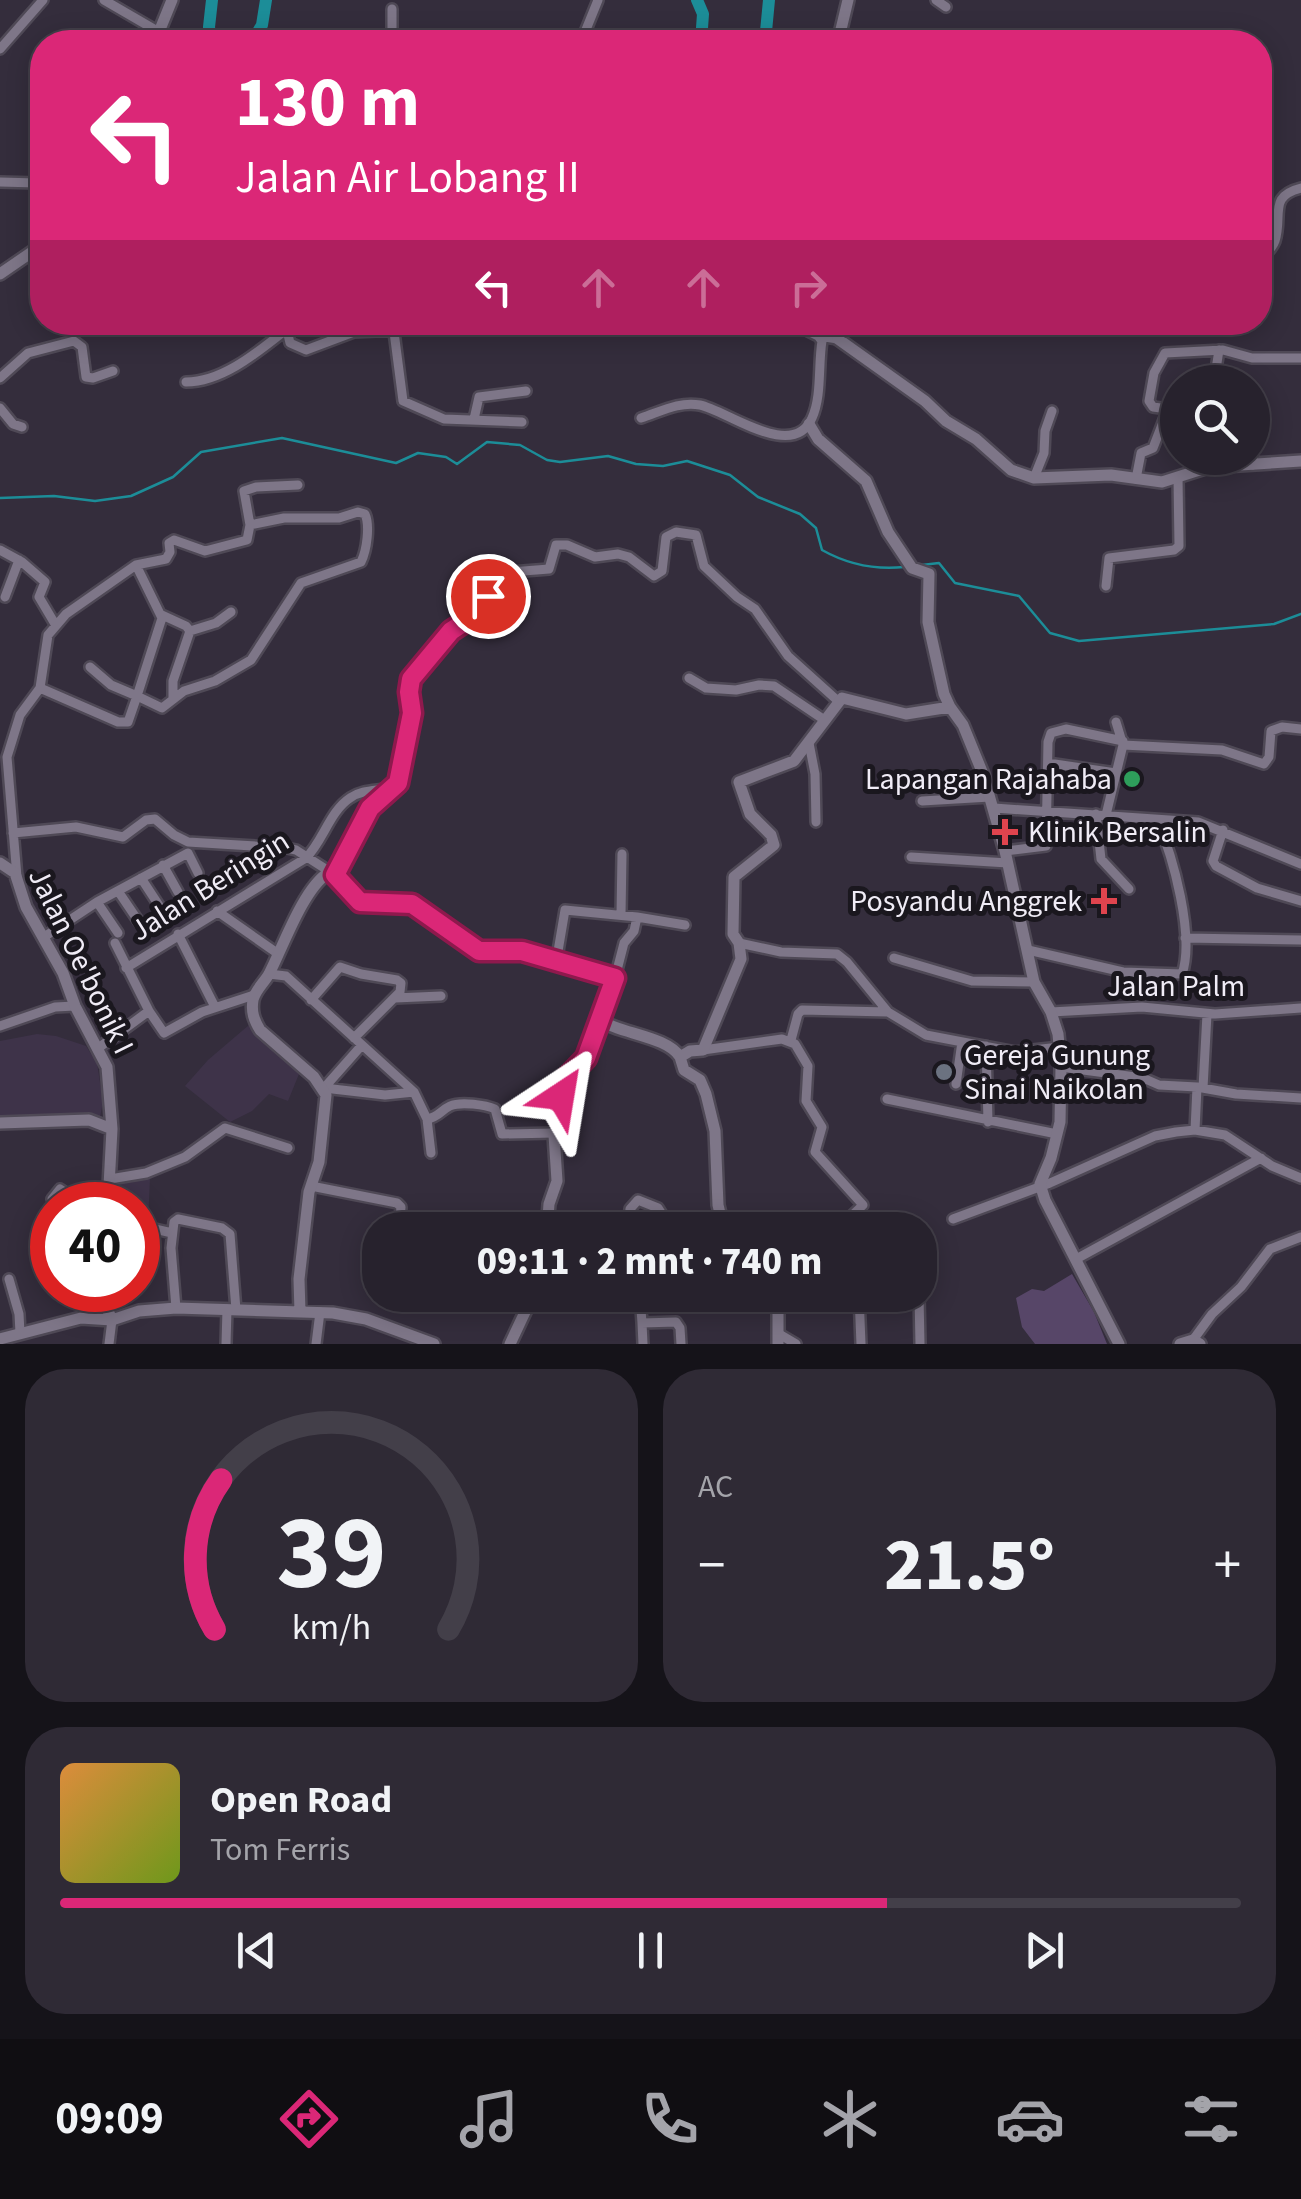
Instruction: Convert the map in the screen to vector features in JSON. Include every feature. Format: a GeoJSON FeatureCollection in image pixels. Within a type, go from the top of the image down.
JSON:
{"type":"FeatureCollection","features":[{"type":"Feature","properties":{"kind":"street"},"geometry":{"type":"LineString","coordinates":[[0,48],[42,0]]}},
{"type":"Feature","properties":{"kind":"street"},"geometry":{"type":"LineString","coordinates":[[104,0],[148,30]]}},
{"type":"Feature","properties":{"kind":"street"},"geometry":{"type":"LineString","coordinates":[[161,30],[172,0]]}},
{"type":"Feature","properties":{"kind":"street"},"geometry":{"type":"LineString","coordinates":[[586,30],[598,0]]}},
{"type":"Feature","properties":{"kind":"street"},"geometry":{"type":"LineString","coordinates":[[841,30],[848,0]]}},
{"type":"Feature","properties":{"kind":"street"},"geometry":{"type":"LineString","coordinates":[[936,0],[946,7]]}},
{"type":"Feature","properties":{"kind":"street"},"geometry":{"type":"LineString","coordinates":[[392,9],[392,30]]}},
{"type":"Feature","properties":{"kind":"street"},"geometry":{"type":"LineString","coordinates":[[0,182],[30,183]]}},
{"type":"Feature","properties":{"kind":"street"},"geometry":{"type":"LineString","coordinates":[[1272,245],[1282,196],[1301,188]]}},
{"type":"Feature","properties":{"kind":"street"},"geometry":{"type":"LineString","coordinates":[[0,274],[30,253]]}},
{"type":"Feature","properties":{"kind":"street"},"geometry":{"type":"LineString","coordinates":[[186,382],[218,374],[262,349],[277,335]]}},
{"type":"Feature","properties":{"kind":"street"},"geometry":{"type":"LineString","coordinates":[[288,335],[290,343],[306,350],[346,335]]}},
{"type":"Feature","properties":{"kind":"street"},"geometry":{"type":"LineString","coordinates":[[394,335],[403,401],[433,416],[522,422]]}},
{"type":"Feature","properties":{"kind":"street"},"geometry":{"type":"LineString","coordinates":[[838,339],[840,335]]}},
{"type":"Feature","properties":{"kind":"street"},"geometry":{"type":"LineString","coordinates":[[818,336],[838,339],[925,401],[946,421],[976,439],[1011,470],[1034,478],[1111,475],[1162,482],[1182,475]]}},
{"type":"Feature","properties":{"kind":"street"},"geometry":{"type":"LineString","coordinates":[[818,336],[822,341],[809,424],[818,440],[866,480],[888,532],[909,563],[930,577],[928,622],[944,694],[978,756],[1034,982],[1051,1012],[1060,1047],[1057,1134],[1040,1184],[1044,1200],[1078,1258],[1119,1344]]}},
{"type":"Feature","properties":{"kind":"street"},"geometry":{"type":"LineString","coordinates":[[0,378],[28,354],[69,342],[82,347],[86,377],[113,371]]}},
{"type":"Feature","properties":{"kind":"street"},"geometry":{"type":"LineString","coordinates":[[1217,365],[1220,350]]}},
{"type":"Feature","properties":{"kind":"street"},"geometry":{"type":"LineString","coordinates":[[1160,408],[1149,401],[1154,372],[1165,353],[1220,350],[1252,358],[1301,358]]}},
{"type":"Feature","properties":{"kind":"street"},"geometry":{"type":"LineString","coordinates":[[474,420],[479,396],[526,392]]}},
{"type":"Feature","properties":{"kind":"street"},"geometry":{"type":"LineString","coordinates":[[641,418],[683,403],[703,405],[765,433],[793,433],[809,424]]}},
{"type":"Feature","properties":{"kind":"street"},"geometry":{"type":"LineString","coordinates":[[0,408],[13,424],[22,427]]}},
{"type":"Feature","properties":{"kind":"street"},"geometry":{"type":"LineString","coordinates":[[1034,478],[1044,455],[1052,414]]}},
{"type":"Feature","properties":{"kind":"street"},"geometry":{"type":"LineString","coordinates":[[1136,479],[1141,453],[1153,448],[1160,430]]}},
{"type":"Feature","properties":{"kind":"street"},"geometry":{"type":"LineString","coordinates":[[1270,464],[1301,461]]}},
{"type":"Feature","properties":{"kind":"street"},"geometry":{"type":"LineString","coordinates":[[1106,586],[1109,558],[1174,550],[1179,546],[1178,477]]}},
{"type":"Feature","properties":{"kind":"street"},"geometry":{"type":"LineString","coordinates":[[18,882],[8,790],[9,743],[20,714],[40,688],[45,641],[55,624],[136,565],[166,559],[174,540],[211,551],[247,540],[250,524],[244,491],[256,486],[298,485]]}},
{"type":"Feature","properties":{"kind":"street"},"geometry":{"type":"LineString","coordinates":[[90,667],[111,685],[162,708],[174,698],[242,667],[261,649],[301,583],[346,569],[361,562],[364,556],[368,519],[361,512],[339,518],[284,518],[250,524]]}},
{"type":"Feature","properties":{"kind":"street"},"geometry":{"type":"LineString","coordinates":[[335,875],[370,808],[398,783],[412,713],[409,692],[414,674],[451,631],[477,614],[502,578],[511,572],[549,569],[556,545],[567,545],[595,557],[629,557],[654,576],[662,572],[665,564],[666,536],[676,532],[696,535],[704,566],[755,609],[788,656],[838,701]]}},
{"type":"Feature","properties":{"kind":"street"},"geometry":{"type":"LineString","coordinates":[[0,550],[20,560],[46,582],[39,597],[55,624]]}},
{"type":"Feature","properties":{"kind":"street"},"geometry":{"type":"LineString","coordinates":[[5,597],[20,560]]}},
{"type":"Feature","properties":{"kind":"street"},"geometry":{"type":"LineString","coordinates":[[40,688],[124,724],[131,719],[162,614],[136,565]]}},
{"type":"Feature","properties":{"kind":"street"},"geometry":{"type":"LineString","coordinates":[[190,631],[216,623],[231,612]]}},
{"type":"Feature","properties":{"kind":"street"},"geometry":{"type":"LineString","coordinates":[[162,614],[190,631]]}},
{"type":"Feature","properties":{"kind":"street"},"geometry":{"type":"LineString","coordinates":[[174,698],[173,682],[190,631]]}},
{"type":"Feature","properties":{"kind":"street"},"geometry":{"type":"LineString","coordinates":[[688,678],[706,688],[774,686],[823,719]]}},
{"type":"Feature","properties":{"kind":"street"},"geometry":{"type":"LineString","coordinates":[[703,1050],[741,958],[732,934],[734,876],[774,845],[771,835],[750,814],[739,782],[787,766],[809,744],[838,701],[851,699],[906,714],[950,707]]}},
{"type":"Feature","properties":{"kind":"street"},"geometry":{"type":"LineString","coordinates":[[1116,722],[1123,743],[1101,815],[1101,860],[1129,888]]}},
{"type":"Feature","properties":{"kind":"street"},"geometry":{"type":"LineString","coordinates":[[911,857],[1006,857],[1046,846],[1048,736],[1055,730],[1079,731],[1123,743],[1222,750],[1264,764],[1268,760],[1271,731],[1282,727],[1301,729]]}},
{"type":"Feature","properties":{"kind":"street"},"geometry":{"type":"LineString","coordinates":[[809,744],[815,774],[816,822]]}},
{"type":"Feature","properties":{"kind":"street"},"geometry":{"type":"LineString","coordinates":[[1048,763],[1116,773]]}},
{"type":"Feature","properties":{"kind":"street","name":"Jalan Beringin"},"geometry":{"type":"LineString","coordinates":[[126,968],[306,858],[346,801],[368,790],[393,788]]}},
{"type":"Feature","properties":{"kind":"street"},"geometry":{"type":"LineString","coordinates":[[922,801],[992,803],[1048,813],[1198,822],[1301,864]]}},
{"type":"Feature","properties":{"kind":"street"},"geometry":{"type":"LineString","coordinates":[[13,833],[76,826],[123,837],[155,818],[188,842],[296,850],[335,875],[360,902],[419,906],[468,946],[488,953],[522,951],[615,978]]}},
{"type":"Feature","properties":{"kind":"street"},"geometry":{"type":"LineString","coordinates":[[1028,950],[1123,972],[1179,975],[1184,968],[1184,938],[1174,874],[1157,820]]}},
{"type":"Feature","properties":{"kind":"street"},"geometry":{"type":"LineString","coordinates":[[1223,830],[1213,861],[1258,888],[1301,901]]}},
{"type":"Feature","properties":{"kind":"street"},"geometry":{"type":"LineString","coordinates":[[44,937],[97,902],[188,853],[198,873]]}},
{"type":"Feature","properties":{"kind":"street"},"geometry":{"type":"LineString","coordinates":[[620,915],[622,854]]}},
{"type":"Feature","properties":{"kind":"street","name":"Jalan Oe'bonik I"},"geometry":{"type":"LineString","coordinates":[[0,863],[15,873],[26,907],[63,973],[108,1075],[112,1129],[110,1182]]}},
{"type":"Feature","properties":{"kind":"street"},"geometry":{"type":"LineString","coordinates":[[163,865],[178,892]]}},
{"type":"Feature","properties":{"kind":"street"},"geometry":{"type":"LineString","coordinates":[[335,875],[328,873],[321,878],[254,995],[252,1011],[260,1030],[324,1089],[386,1095],[414,1092]]}},
{"type":"Feature","properties":{"kind":"street"},"geometry":{"type":"LineString","coordinates":[[1229,873],[1234,886]]}},
{"type":"Feature","properties":{"kind":"street"},"geometry":{"type":"LineString","coordinates":[[142,878],[160,906]]}},
{"type":"Feature","properties":{"kind":"street"},"geometry":{"type":"LineString","coordinates":[[118,890],[139,922]]}},
{"type":"Feature","properties":{"kind":"street"},"geometry":{"type":"LineString","coordinates":[[97,902],[126,968],[164,1033],[215,1007],[254,995]]}},
{"type":"Feature","properties":{"kind":"street"},"geometry":{"type":"LineString","coordinates":[[556,963],[566,910],[686,925]]}},
{"type":"Feature","properties":{"kind":"street"},"geometry":{"type":"LineString","coordinates":[[218,911],[276,954]]}},
{"type":"Feature","properties":{"kind":"street"},"geometry":{"type":"LineString","coordinates":[[548,1212],[556,1181],[554,1134],[562,1118],[562,1084],[582,1066],[637,917]]}},
{"type":"Feature","properties":{"kind":"street"},"geometry":{"type":"LineString","coordinates":[[178,934],[215,1007]]}},
{"type":"Feature","properties":{"kind":"street"},"geometry":{"type":"LineString","coordinates":[[1184,938],[1301,940]]}},
{"type":"Feature","properties":{"kind":"street"},"geometry":{"type":"LineString","coordinates":[[738,943],[781,952],[837,954],[888,1012],[915,1031],[1015,1052],[1060,1047]]}},
{"type":"Feature","properties":{"kind":"street"},"geometry":{"type":"LineString","coordinates":[[894,958],[972,981],[1034,982]]}},
{"type":"Feature","properties":{"kind":"street"},"geometry":{"type":"LineString","coordinates":[[300,1312],[299,1279],[310,1186],[320,1162],[324,1133],[324,1089],[402,988],[397,980],[361,974],[343,966],[312,1000]]}},
{"type":"Feature","properties":{"kind":"street"},"geometry":{"type":"LineString","coordinates":[[269,974],[286,976],[414,1092],[427,1119],[431,1154]]}},
{"type":"Feature","properties":{"kind":"street"},"geometry":{"type":"LineString","coordinates":[[395,998],[442,996]]}},
{"type":"Feature","properties":{"kind":"street"},"geometry":{"type":"LineString","coordinates":[[0,1026],[55,1007],[75,1006]]}},
{"type":"Feature","properties":{"kind":"street","name":"Jalan Palm"},"geometry":{"type":"LineString","coordinates":[[1051,1012],[1142,1007],[1207,1014],[1301,1008]]}},
{"type":"Feature","properties":{"kind":"street"},"geometry":{"type":"LineString","coordinates":[[858,1212],[863,1203],[816,1155],[822,1127],[806,1101],[808,1066],[791,1040],[802,1010],[888,1012]]}},
{"type":"Feature","properties":{"kind":"street"},"geometry":{"type":"LineString","coordinates":[[98,1049],[149,1011]]}},
{"type":"Feature","properties":{"kind":"street"},"geometry":{"type":"LineString","coordinates":[[1196,1130],[1207,1014]]}},
{"type":"Feature","properties":{"kind":"street"},"geometry":{"type":"LineString","coordinates":[[601,1021],[626,1033],[666,1043],[680,1057],[684,1070],[702,1083],[718,1148],[719,1212]]}},
{"type":"Feature","properties":{"kind":"street"},"geometry":{"type":"LineString","coordinates":[[680,1057],[690,1051],[791,1040]]}},
{"type":"Feature","properties":{"kind":"street"},"geometry":{"type":"LineString","coordinates":[[956,1084],[962,1042]]}},
{"type":"Feature","properties":{"kind":"street"},"geometry":{"type":"LineString","coordinates":[[986,1046],[988,1122]]}},
{"type":"Feature","properties":{"kind":"street"},"geometry":{"type":"LineString","coordinates":[[1061,1068],[1142,1078],[1159,1085],[1301,1098]]}},
{"type":"Feature","properties":{"kind":"street"},"geometry":{"type":"LineString","coordinates":[[886,1099],[1057,1134]]}},
{"type":"Feature","properties":{"kind":"street"},"geometry":{"type":"LineString","coordinates":[[427,1119],[442,1115],[450,1106],[490,1106],[495,1110],[502,1134],[554,1134]]}},
{"type":"Feature","properties":{"kind":"street"},"geometry":{"type":"LineString","coordinates":[[0,1123],[90,1120],[112,1129]]}},
{"type":"Feature","properties":{"kind":"street"},"geometry":{"type":"LineString","coordinates":[[110,1179],[146,1172],[186,1157],[225,1128],[288,1148]]}},
{"type":"Feature","properties":{"kind":"street"},"geometry":{"type":"LineString","coordinates":[[953,1218],[1050,1183],[1155,1136],[1196,1130],[1225,1135],[1301,1178]]}},
{"type":"Feature","properties":{"kind":"street"},"geometry":{"type":"LineString","coordinates":[[1078,1258],[1260,1158]]}},
{"type":"Feature","properties":{"kind":"street"},"geometry":{"type":"LineString","coordinates":[[310,1186],[397,1203],[401,1212]]}},
{"type":"Feature","properties":{"kind":"street"},"geometry":{"type":"LineString","coordinates":[[630,1212],[638,1200],[661,1212]]}},
{"type":"Feature","properties":{"kind":"street"},"geometry":{"type":"LineString","coordinates":[[176,1308],[172,1233],[178,1219],[228,1230],[234,1247],[226,1344]]}},
{"type":"Feature","properties":{"kind":"street"},"geometry":{"type":"LineString","coordinates":[[160,1230],[172,1233]]}},
{"type":"Feature","properties":{"kind":"street"},"geometry":{"type":"LineString","coordinates":[[1180,1344],[1196,1342],[1212,1314],[1241,1288],[1270,1250],[1301,1237]]}},
{"type":"Feature","properties":{"kind":"street"},"geometry":{"type":"LineString","coordinates":[[8,1280],[19,1314],[20,1333]]}},
{"type":"Feature","properties":{"kind":"street"},"geometry":{"type":"LineString","coordinates":[[0,1339],[81,1318],[112,1320],[139,1311],[176,1308],[320,1312],[366,1319],[434,1344]]}},
{"type":"Feature","properties":{"kind":"street"},"geometry":{"type":"LineString","coordinates":[[109,1312],[112,1320],[109,1344]]}},
{"type":"Feature","properties":{"kind":"street"},"geometry":{"type":"LineString","coordinates":[[316,1344],[320,1312]]}},
{"type":"Feature","properties":{"kind":"street"},"geometry":{"type":"LineString","coordinates":[[510,1344],[525,1312]]}},
{"type":"Feature","properties":{"kind":"street"},"geometry":{"type":"LineString","coordinates":[[641,1312],[643,1344]]}},
{"type":"Feature","properties":{"kind":"street"},"geometry":{"type":"LineString","coordinates":[[778,1312],[778,1339],[796,1344]]}},
{"type":"Feature","properties":{"kind":"street"},"geometry":{"type":"LineString","coordinates":[[860,1312],[861,1344]]}},
{"type":"Feature","properties":{"kind":"street"},"geometry":{"type":"LineString","coordinates":[[919,1312],[920,1344]]}},
{"type":"Feature","properties":{"kind":"street"},"geometry":{"type":"LineString","coordinates":[[642,1324],[676,1322],[681,1344]]}},
{"type":"Feature","properties":{"kind":"shaded area"},"geometry":{"type":"Polygon","coordinates":[[[249,1025],[299,1074],[288,1101],[269,1094],[252,1111],[230,1122],[185,1086],[249,1025]]]}},
{"type":"Feature","properties":{"kind":"shaded area"},"geometry":{"type":"Polygon","coordinates":[[[37,1034],[86,1046],[97,1063],[103,1102],[100,1117],[0,1116],[0,1041],[37,1034]]]}},
{"type":"Feature","properties":{"kind":"shaded area"},"geometry":{"type":"Polygon","coordinates":[[[113,1176],[150,1178],[150,1182],[113,1182],[113,1176]]]}},
{"type":"Feature","properties":{"kind":"shaded area"},"geometry":{"type":"Polygon","coordinates":[[[1072,1274],[1107,1344],[1035,1344],[1022,1327],[1016,1298],[1032,1289],[1044,1291],[1072,1274]]]}},
{"type":"Feature","properties":{"kind":"waterway"},"geometry":{"type":"LineString","coordinates":[[209,30],[212,0]]}},
{"type":"Feature","properties":{"kind":"waterway"},"geometry":{"type":"LineString","coordinates":[[259,30],[266,0]]}},
{"type":"Feature","properties":{"kind":"waterway"},"geometry":{"type":"LineString","coordinates":[[697,0],[703,14],[702,30]]}},
{"type":"Feature","properties":{"kind":"waterway"},"geometry":{"type":"LineString","coordinates":[[766,30],[769,0]]}},
{"type":"Feature","properties":{"kind":"waterway"},"geometry":{"type":"LineString","coordinates":[[0,498],[54,496],[95,501],[131,496],[173,477],[201,452],[282,438],[396,463],[418,453],[446,457],[457,464],[487,442],[520,445],[547,460],[560,462],[608,456],[663,466],[687,461],[730,475],[758,497],[800,514],[816,528],[822,550],[832,555],[872,567],[904,567]]}},
{"type":"Feature","properties":{"kind":"waterway"},"geometry":{"type":"LineString","coordinates":[[922,565],[939,563],[955,583],[1019,596],[1050,633],[1079,641],[1274,624],[1301,614]]}},
{"type":"Feature","properties":{"kind":"place","name":"Lapangan Rajahaba"},"geometry":{"type":"Point","coordinates":[1132,779]}},
{"type":"Feature","properties":{"kind":"place","name":"Klinik Bersalin"},"geometry":{"type":"Point","coordinates":[1005,832]}},
{"type":"Feature","properties":{"kind":"place","name":"Posyandu Anggrek"},"geometry":{"type":"Point","coordinates":[1104,901]}},
{"type":"Feature","properties":{"kind":"place","name":"Gereja Gunung Sinai Naikolan"},"geometry":{"type":"Point","coordinates":[944,1072]}},
{"type":"Feature","properties":{"kind":"route"},"geometry":{"type":"LineString","coordinates":[[488,596],[477,614],[451,631],[411,679],[413,710],[397,786],[370,808],[335,875],[360,902],[419,906],[479,951],[522,951],[615,978],[586,1058],[562,1084],[561,1096]]}}]}
